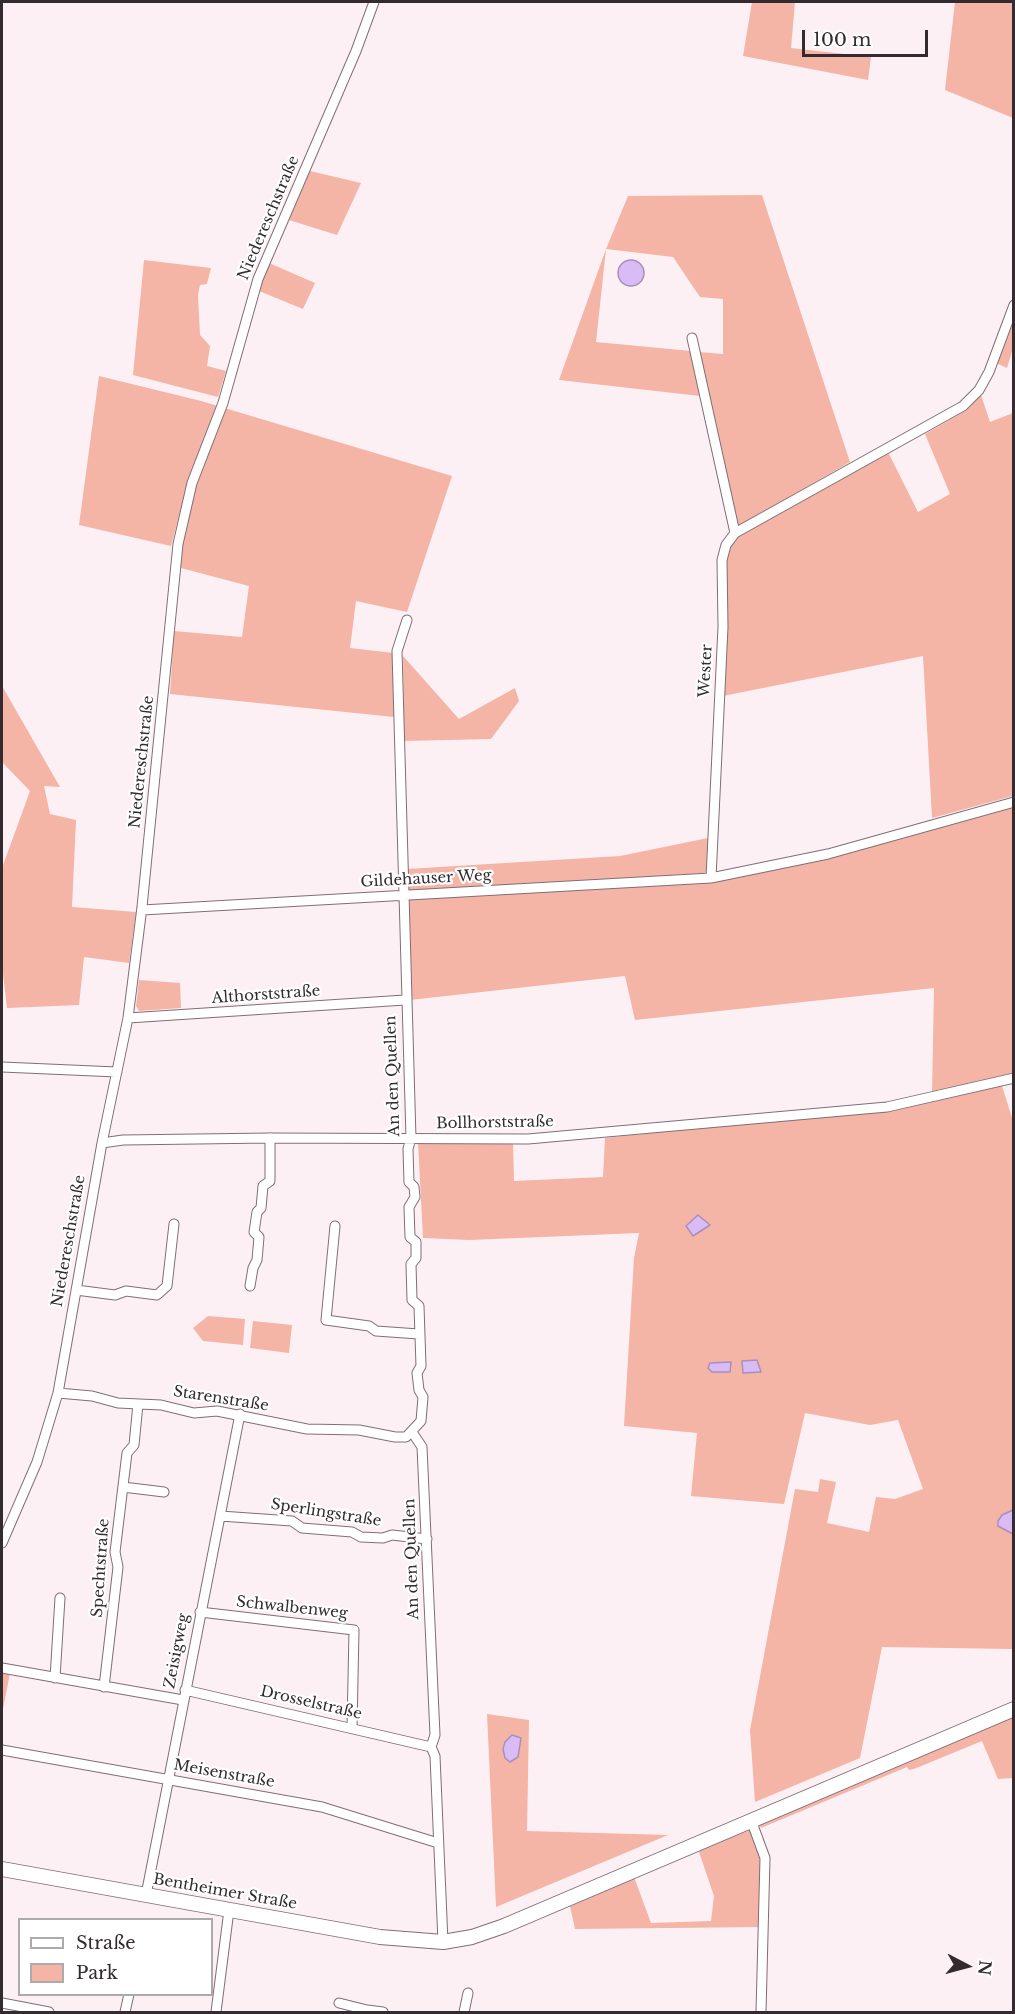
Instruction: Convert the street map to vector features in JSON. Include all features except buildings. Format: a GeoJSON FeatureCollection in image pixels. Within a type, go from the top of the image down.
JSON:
{"type":"FeatureCollection","features":[{"type":"Feature","properties":{"kind":"main road","name":"Bentheimer Straße"},"geometry":{"type":"LineString","coordinates":[[2,1869],[380,1936],[443,1942],[472,1937],[504,1926],[1014,1708]]}},
{"type":"Feature","properties":{"kind":"street","name":"Niedereschstraße"},"geometry":{"type":"LineString","coordinates":[[2,1543],[36,1462],[58,1393],[102,1143],[128,1018],[142,910],[178,544],[192,483],[223,403],[258,279],[356,51],[374,2]]}},
{"type":"Feature","properties":{"kind":"street"},"geometry":{"type":"LineString","coordinates":[[692,338],[735,533],[963,406],[979,390],[989,372],[1014,305]]}},
{"type":"Feature","properties":{"kind":"street","name":"Wester"},"geometry":{"type":"LineString","coordinates":[[711,878],[723,627],[722,560],[726,545],[735,533]]}},
{"type":"Feature","properties":{"kind":"street","name":"An den Quellen"},"geometry":{"type":"LineString","coordinates":[[407,620],[397,651],[405,1000],[411,1138],[408,1149],[409,1182],[414,1187],[415,1197],[409,1207],[410,1237],[416,1242],[416,1258],[411,1264],[412,1300],[419,1306],[421,1366],[417,1378],[423,1410],[421,1421],[412,1432],[423,1447],[435,1735],[431,1747],[435,1756],[443,1942]]}},
{"type":"Feature","properties":{"kind":"street"},"geometry":{"type":"LineString","coordinates":[[711,878],[828,854],[1014,802]]}},
{"type":"Feature","properties":{"kind":"street","name":"Gildehauser Weg"},"geometry":{"type":"LineString","coordinates":[[142,910],[711,878]]}},
{"type":"Feature","properties":{"kind":"street","name":"Althorststraße"},"geometry":{"type":"LineString","coordinates":[[128,1018],[405,1000]]}},
{"type":"Feature","properties":{"kind":"street"},"geometry":{"type":"LineString","coordinates":[[2,1067],[117,1072]]}},
{"type":"Feature","properties":{"kind":"street","name":"Bollhorststraße"},"geometry":{"type":"LineString","coordinates":[[102,1143],[123,1140],[270,1138],[528,1140],[887,1107],[1014,1078]]}},
{"type":"Feature","properties":{"kind":"street"},"geometry":{"type":"LineString","coordinates":[[250,1286],[257,1260],[259,1237],[254,1232],[257,1212],[261,1208],[263,1186],[270,1181],[272,1157],[269,1152],[270,1138]]}},
{"type":"Feature","properties":{"kind":"street"},"geometry":{"type":"LineString","coordinates":[[76,1290],[115,1295],[126,1291],[158,1295],[166,1286],[174,1224]]}},
{"type":"Feature","properties":{"kind":"street"},"geometry":{"type":"LineString","coordinates":[[335,1226],[326,1320],[369,1326],[376,1331],[419,1334]]}},
{"type":"Feature","properties":{"kind":"street","name":"Starenstraße"},"geometry":{"type":"LineString","coordinates":[[58,1393],[161,1405],[194,1413],[217,1411],[240,1414],[307,1429],[359,1430],[395,1437],[406,1437],[412,1432]]}},
{"type":"Feature","properties":{"kind":"street","name":"Spechtstraße"},"geometry":{"type":"LineString","coordinates":[[104,1687],[118,1567],[115,1552],[127,1453],[134,1444],[138,1404]]}},
{"type":"Feature","properties":{"kind":"street","name":"Zeisigweg"},"geometry":{"type":"LineString","coordinates":[[146,1895],[240,1414]]}},
{"type":"Feature","properties":{"kind":"street"},"geometry":{"type":"LineString","coordinates":[[123,1487],[164,1492]]}},
{"type":"Feature","properties":{"kind":"street","name":"Sperlingstraße"},"geometry":{"type":"LineString","coordinates":[[220,1516],[292,1521],[302,1528],[352,1533],[361,1537],[383,1538],[392,1535],[427,1539]]}},
{"type":"Feature","properties":{"kind":"street"},"geometry":{"type":"LineString","coordinates":[[55,1677],[60,1598]]}},
{"type":"Feature","properties":{"kind":"street","name":"Schwalbenweg"},"geometry":{"type":"LineString","coordinates":[[200,1612],[354,1630],[352,1728]]}},
{"type":"Feature","properties":{"kind":"street"},"geometry":{"type":"LineString","coordinates":[[2,1668],[183,1700]]}},
{"type":"Feature","properties":{"kind":"street","name":"Drosselstraße"},"geometry":{"type":"LineString","coordinates":[[185,1690],[431,1747]]}},
{"type":"Feature","properties":{"kind":"street","name":"Meisenstraße"},"geometry":{"type":"LineString","coordinates":[[2,1750],[322,1807],[438,1844]]}},
{"type":"Feature","properties":{"kind":"street"},"geometry":{"type":"LineString","coordinates":[[751,1820],[765,1858],[761,2013]]}},
{"type":"Feature","properties":{"kind":"street"},"geometry":{"type":"LineString","coordinates":[[216,2013],[229,1910]]}},
{"type":"Feature","properties":{"kind":"street"},"geometry":{"type":"LineString","coordinates":[[464,2013],[468,1993]]}},
{"type":"Feature","properties":{"kind":"street"},"geometry":{"type":"LineString","coordinates":[[125,2013],[129,1996]]}},
{"type":"Feature","properties":{"kind":"street"},"geometry":{"type":"LineString","coordinates":[[2,2003],[49,2013]]}},
{"type":"Feature","properties":{"kind":"street"},"geometry":{"type":"LineString","coordinates":[[339,2003],[383,2013]]}},
{"type":"Feature","properties":{"kind":"green space"},"geometry":{"type":"Polygon","coordinates":[[[752,2],[795,2],[791,48],[871,57],[868,80],[743,56],[752,2]]]}},
{"type":"Feature","properties":{"kind":"green space"},"geometry":{"type":"Polygon","coordinates":[[[955,2],[1013,2],[1013,118],[945,90],[955,2]]]}},
{"type":"Feature","properties":{"kind":"green space"},"geometry":{"type":"Polygon","coordinates":[[[310,171],[361,183],[337,235],[289,220],[310,171]]]}},
{"type":"Feature","properties":{"kind":"green space"},"geometry":{"type":"Polygon","coordinates":[[[762,195],[850,462],[737,527],[699,352],[723,354],[723,299],[700,297],[673,257],[606,249],[628,196],[762,195]]]}},
{"type":"Feature","properties":{"kind":"green space"},"geometry":{"type":"Polygon","coordinates":[[[606,249],[596,342],[691,351],[700,396],[559,380],[606,249]]]}},
{"type":"Feature","properties":{"kind":"green space"},"geometry":{"type":"Polygon","coordinates":[[[144,260],[211,268],[207,284],[200,285],[198,295],[200,335],[210,346],[207,366],[226,371],[218,397],[133,375],[144,260]]]}},
{"type":"Feature","properties":{"kind":"green space"},"geometry":{"type":"Polygon","coordinates":[[[269,263],[315,283],[303,309],[259,291],[269,263]]]}},
{"type":"Feature","properties":{"kind":"green space"},"geometry":{"type":"Polygon","coordinates":[[[1013,316],[1013,348],[1007,368],[996,363],[1013,316]]]}},
{"type":"Feature","properties":{"kind":"green space"},"geometry":{"type":"Polygon","coordinates":[[[99,376],[201,401],[452,476],[407,612],[356,601],[350,648],[394,653],[394,717],[170,694],[174,631],[242,637],[249,586],[181,568],[184,496],[171,546],[79,525],[99,376]]]}},
{"type":"Feature","properties":{"kind":"green space"},"geometry":{"type":"Polygon","coordinates":[[[981,395],[990,422],[1013,413],[1013,796],[932,818],[923,656],[723,696],[728,626],[725,563],[729,547],[738,537],[888,452],[918,512],[950,494],[925,434],[967,410],[981,395]]]}},
{"type":"Feature","properties":{"kind":"green space"},"geometry":{"type":"Polygon","coordinates":[[[403,656],[459,719],[515,688],[519,701],[491,739],[404,741],[403,656]]]}},
{"type":"Feature","properties":{"kind":"green space"},"geometry":{"type":"Polygon","coordinates":[[[2,686],[60,787],[44,786],[50,814],[76,820],[72,907],[136,912],[129,963],[84,957],[79,1005],[7,1008],[2,965],[2,868],[30,791],[2,762],[2,686]]]}},
{"type":"Feature","properties":{"kind":"green space"},"geometry":{"type":"Polygon","coordinates":[[[1013,807],[1013,1073],[932,1094],[934,988],[635,1020],[625,976],[410,1000],[407,899],[714,880],[832,857],[1013,807]]]}},
{"type":"Feature","properties":{"kind":"green space"},"geometry":{"type":"Polygon","coordinates":[[[708,838],[707,873],[408,891],[407,869],[620,856],[708,838]]]}},
{"type":"Feature","properties":{"kind":"green space"},"geometry":{"type":"Polygon","coordinates":[[[139,980],[180,983],[181,1008],[139,1011],[136,1006],[139,980]]]}},
{"type":"Feature","properties":{"kind":"green space"},"geometry":{"type":"Polygon","coordinates":[[[1002,1086],[1014,1124],[1013,1649],[882,1647],[860,1758],[755,1802],[750,1730],[795,1489],[818,1492],[820,1479],[836,1482],[827,1523],[869,1532],[876,1497],[895,1499],[923,1489],[898,1420],[870,1425],[805,1413],[784,1504],[691,1496],[697,1433],[624,1426],[634,1258],[639,1233],[469,1240],[423,1238],[418,1142],[513,1143],[514,1181],[603,1177],[605,1138],[887,1107],[888,1112],[1002,1086]]]}},
{"type":"Feature","properties":{"kind":"green space"},"geometry":{"type":"Polygon","coordinates":[[[208,1316],[245,1319],[243,1345],[203,1341],[193,1328],[208,1316]]]}},
{"type":"Feature","properties":{"kind":"green space"},"geometry":{"type":"Polygon","coordinates":[[[253,1321],[292,1325],[289,1353],[250,1348],[253,1321]]]}},
{"type":"Feature","properties":{"kind":"green space"},"geometry":{"type":"Polygon","coordinates":[[[2,1672],[10,1673],[2,1714],[2,1672]]]}},
{"type":"Feature","properties":{"kind":"green space"},"geometry":{"type":"Polygon","coordinates":[[[487,1714],[529,1720],[527,1831],[668,1835],[496,1907],[487,1714]]]}},
{"type":"Feature","properties":{"kind":"green space"},"geometry":{"type":"Polygon","coordinates":[[[1013,1715],[1013,1778],[998,1779],[982,1741],[914,1769],[909,1770],[907,1767],[761,1828],[759,1824],[1013,1715]]]}},
{"type":"Feature","properties":{"kind":"green space"},"geometry":{"type":"Polygon","coordinates":[[[751,1830],[762,1858],[761,1927],[575,1929],[570,1906],[634,1877],[651,1923],[711,1921],[714,1896],[698,1849],[751,1830]]]}},
{"type":"Feature","properties":{"kind":"shaded area"},"geometry":{"type":"Polygon","coordinates":[[[631,260],[640,264],[644,273],[640,282],[631,286],[622,282],[618,273],[622,264],[631,260]]]}},
{"type":"Feature","properties":{"kind":"shaded area"},"geometry":{"type":"Polygon","coordinates":[[[698,1215],[710,1225],[693,1236],[686,1226],[698,1215]]]}},
{"type":"Feature","properties":{"kind":"shaded area"},"geometry":{"type":"Polygon","coordinates":[[[757,1360],[761,1372],[743,1373],[742,1361],[757,1360]]]}},
{"type":"Feature","properties":{"kind":"shaded area"},"geometry":{"type":"Polygon","coordinates":[[[731,1362],[730,1372],[712,1372],[708,1368],[710,1363],[731,1362]]]}},
{"type":"Feature","properties":{"kind":"shaded area"},"geometry":{"type":"Polygon","coordinates":[[[1013,1510],[1013,1534],[998,1526],[998,1521],[1002,1515],[1013,1510]]]}},
{"type":"Feature","properties":{"kind":"shaded area"},"geometry":{"type":"Polygon","coordinates":[[[512,1735],[521,1738],[518,1757],[510,1762],[505,1758],[503,1749],[505,1742],[512,1735]]]}}]}
